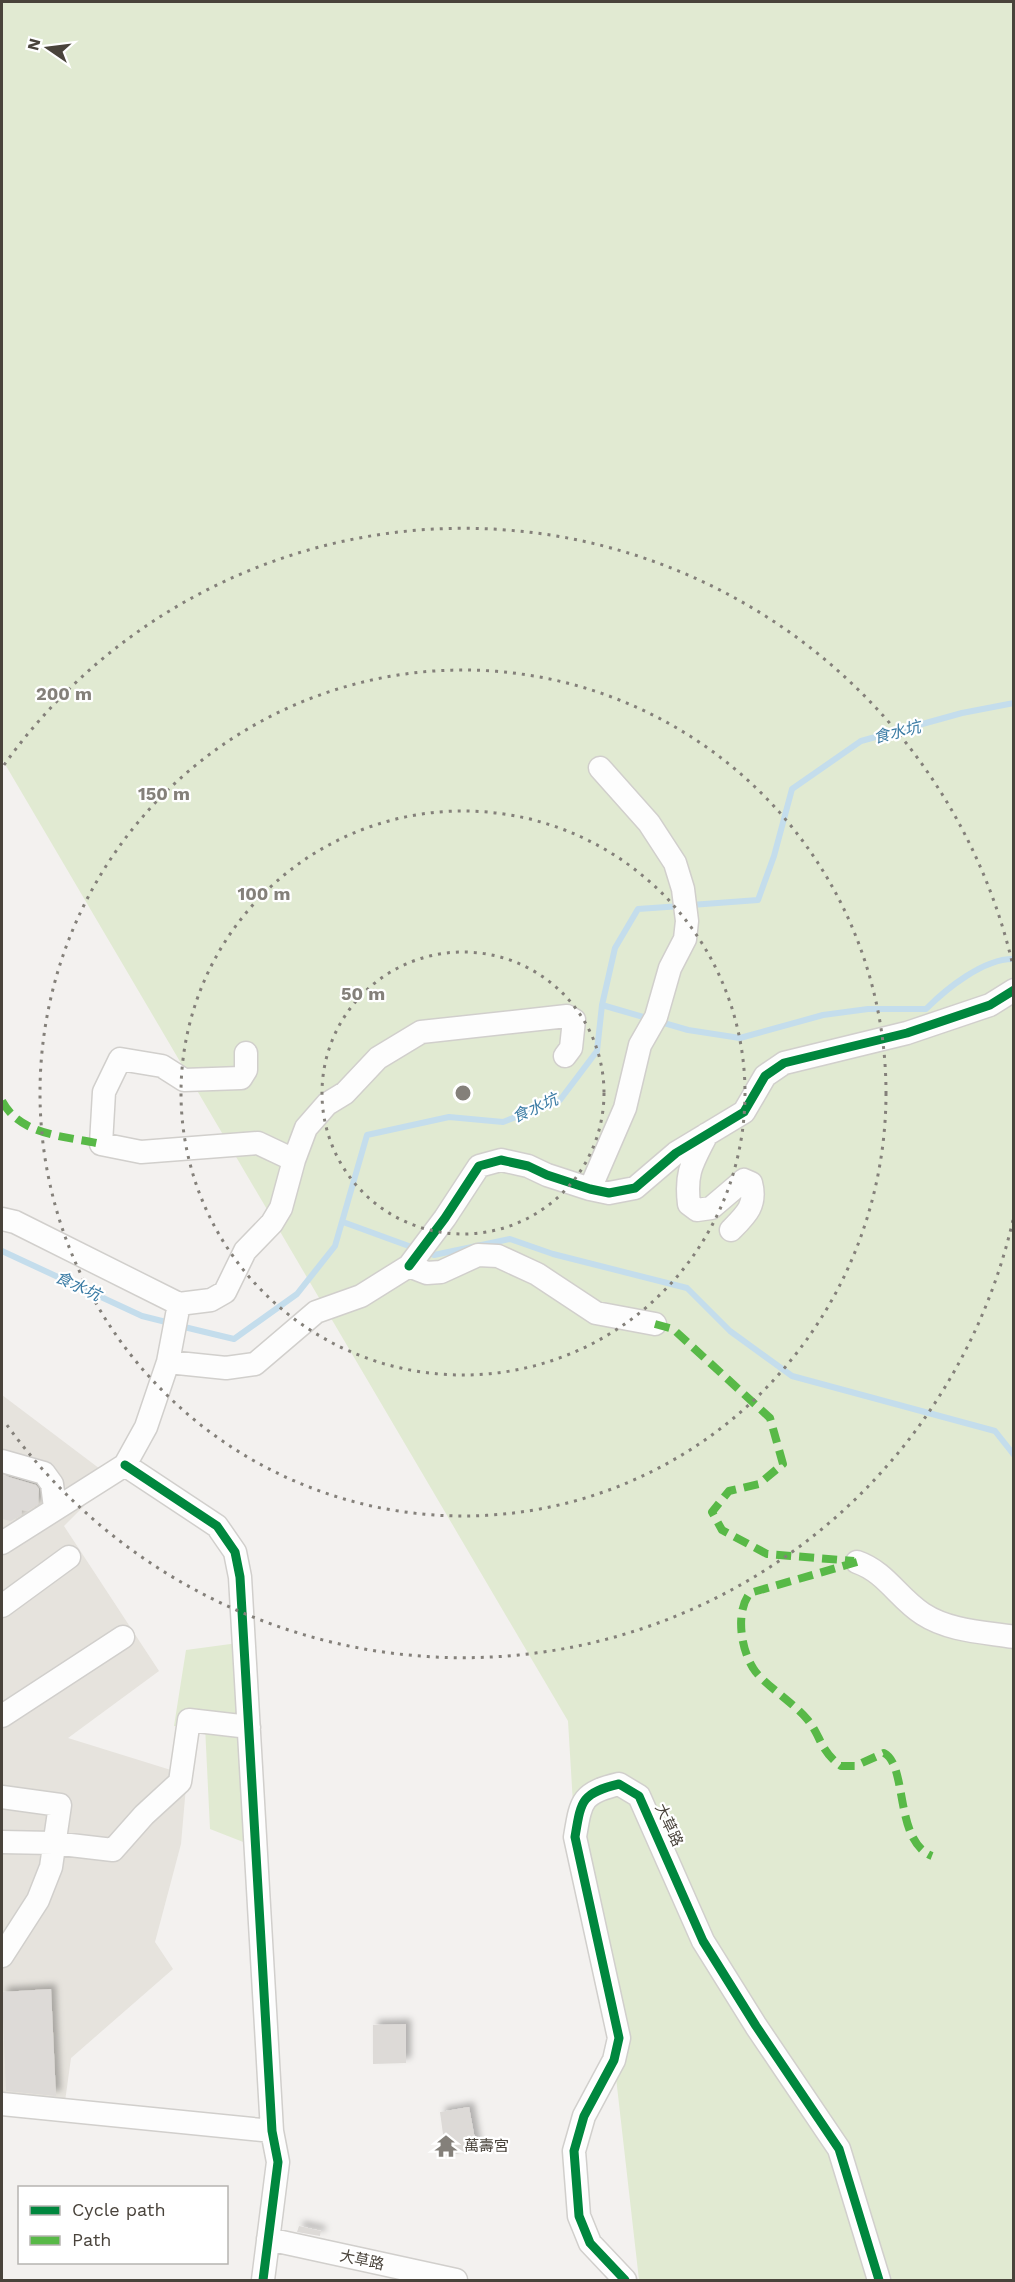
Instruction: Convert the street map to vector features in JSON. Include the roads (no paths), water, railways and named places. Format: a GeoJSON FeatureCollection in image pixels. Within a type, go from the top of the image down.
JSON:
{"type":"FeatureCollection","features":[{"type":"Feature","properties":{"kind":"street"},"geometry":{"type":"LineString","coordinates":[[590,1189],[625,1108],[640,1045],[653,1023],[670,968],[685,939],[687,921],[683,888],[675,863],[649,823],[600,768]]}},
{"type":"Feature","properties":{"kind":"street"},"geometry":{"type":"LineString","coordinates":[[168,1362],[226,1368],[255,1364],[316,1312],[361,1296],[415,1258],[479,1166],[501,1160],[528,1166],[547,1175],[609,1193],[635,1188],[676,1153],[744,1112],[765,1076],[783,1063],[907,1033],[990,1005],[1014,990]]}},
{"type":"Feature","properties":{"kind":"street"},"geometry":{"type":"LineString","coordinates":[[2,1219],[15,1222],[179,1305],[211,1300],[225,1292],[245,1251],[272,1223],[281,1208],[294,1160],[306,1128],[327,1104],[345,1093],[378,1058],[421,1032],[567,1016],[574,1020],[571,1048],[565,1056]]}},
{"type":"Feature","properties":{"kind":"street"},"geometry":{"type":"LineString","coordinates":[[246,1053],[246,1070],[241,1078],[184,1080],[162,1066],[120,1059],[104,1092],[101,1144],[141,1152],[258,1143],[294,1160]]}},
{"type":"Feature","properties":{"kind":"street"},"geometry":{"type":"LineString","coordinates":[[708,1133],[689,1170],[687,1181],[689,1204],[697,1210],[711,1208],[744,1180],[751,1183],[755,1196],[750,1211],[731,1230]]}},
{"type":"Feature","properties":{"kind":"street"},"geometry":{"type":"LineString","coordinates":[[415,1258],[427,1273],[441,1272],[478,1256],[498,1256],[537,1274],[597,1314],[655,1324]]}},
{"type":"Feature","properties":{"kind":"street"},"geometry":{"type":"LineString","coordinates":[[2,1543],[125,1465],[146,1427],[168,1362],[179,1305]]}},
{"type":"Feature","properties":{"kind":"street"},"geometry":{"type":"LineString","coordinates":[[2,1461],[44,1473],[52,1484],[55,1508]]}},
{"type":"Feature","properties":{"kind":"street"},"geometry":{"type":"LineString","coordinates":[[125,1465],[216,1526],[235,1552],[240,1577],[272,2131],[278,2162],[263,2280]]}},
{"type":"Feature","properties":{"kind":"street"},"geometry":{"type":"LineString","coordinates":[[2,1606],[69,1557]]}},
{"type":"Feature","properties":{"kind":"street"},"geometry":{"type":"LineString","coordinates":[[857,1562],[873,1568],[921,1613],[943,1625],[1014,1637]]}},
{"type":"Feature","properties":{"kind":"street"},"geometry":{"type":"LineString","coordinates":[[2,1716],[123,1637]]}},
{"type":"Feature","properties":{"kind":"street"},"geometry":{"type":"LineString","coordinates":[[2,1842],[53,1843],[113,1850],[144,1815],[180,1782],[189,1720],[249,1727]]}},
{"type":"Feature","properties":{"kind":"street","name":"大草路"},"geometry":{"type":"LineString","coordinates":[[625,2280],[590,2242],[579,2216],[574,2151],[585,2116],[614,2060],[619,2038],[575,1837],[580,1807],[594,1790],[619,1784],[639,1796],[704,1941],[756,2026],[839,2149],[879,2280]]}},
{"type":"Feature","properties":{"kind":"street"},"geometry":{"type":"LineString","coordinates":[[2,1797],[60,1805],[51,1867],[38,1900],[2,1956]]}},
{"type":"Feature","properties":{"kind":"street"},"geometry":{"type":"LineString","coordinates":[[2,2104],[272,2131]]}},
{"type":"Feature","properties":{"kind":"street","name":"大草路"},"geometry":{"type":"LineString","coordinates":[[268,2239],[456,2280]]}},
{"type":"Feature","properties":{"kind":"waterway","name":"食水坑"},"geometry":{"type":"LineString","coordinates":[[691,905],[758,900],[774,856],[792,789],[861,741],[962,713],[1014,703]]}},
{"type":"Feature","properties":{"kind":"waterway","name":"食水坑"},"geometry":{"type":"LineString","coordinates":[[180,1326],[234,1339],[297,1294],[335,1246],[367,1135],[449,1117],[503,1122],[560,1100],[597,1051],[602,1005],[615,948],[638,909],[681,906]]}},
{"type":"Feature","properties":{"kind":"waterway"},"geometry":{"type":"LineString","coordinates":[[602,1005],[688,1030],[740,1038],[823,1015],[868,1009],[926,1009],[955,984],[978,969],[1002,960],[1014,959]]}},
{"type":"Feature","properties":{"kind":"waterway"},"geometry":{"type":"LineString","coordinates":[[343,1222],[417,1249]]}},
{"type":"Feature","properties":{"kind":"waterway"},"geometry":{"type":"LineString","coordinates":[[427,1252],[434,1255],[510,1239],[553,1254],[687,1288],[730,1331],[792,1376],[995,1431],[1014,1455]]}},
{"type":"Feature","properties":{"kind":"waterway","name":"食水坑"},"geometry":{"type":"LineString","coordinates":[[2,1251],[142,1316],[170,1323]]}},
{"type":"Feature","properties":{"kind":"place","name":"萬壽宮"},"geometry":{"type":"Point","coordinates":[446,2146]}}]}
